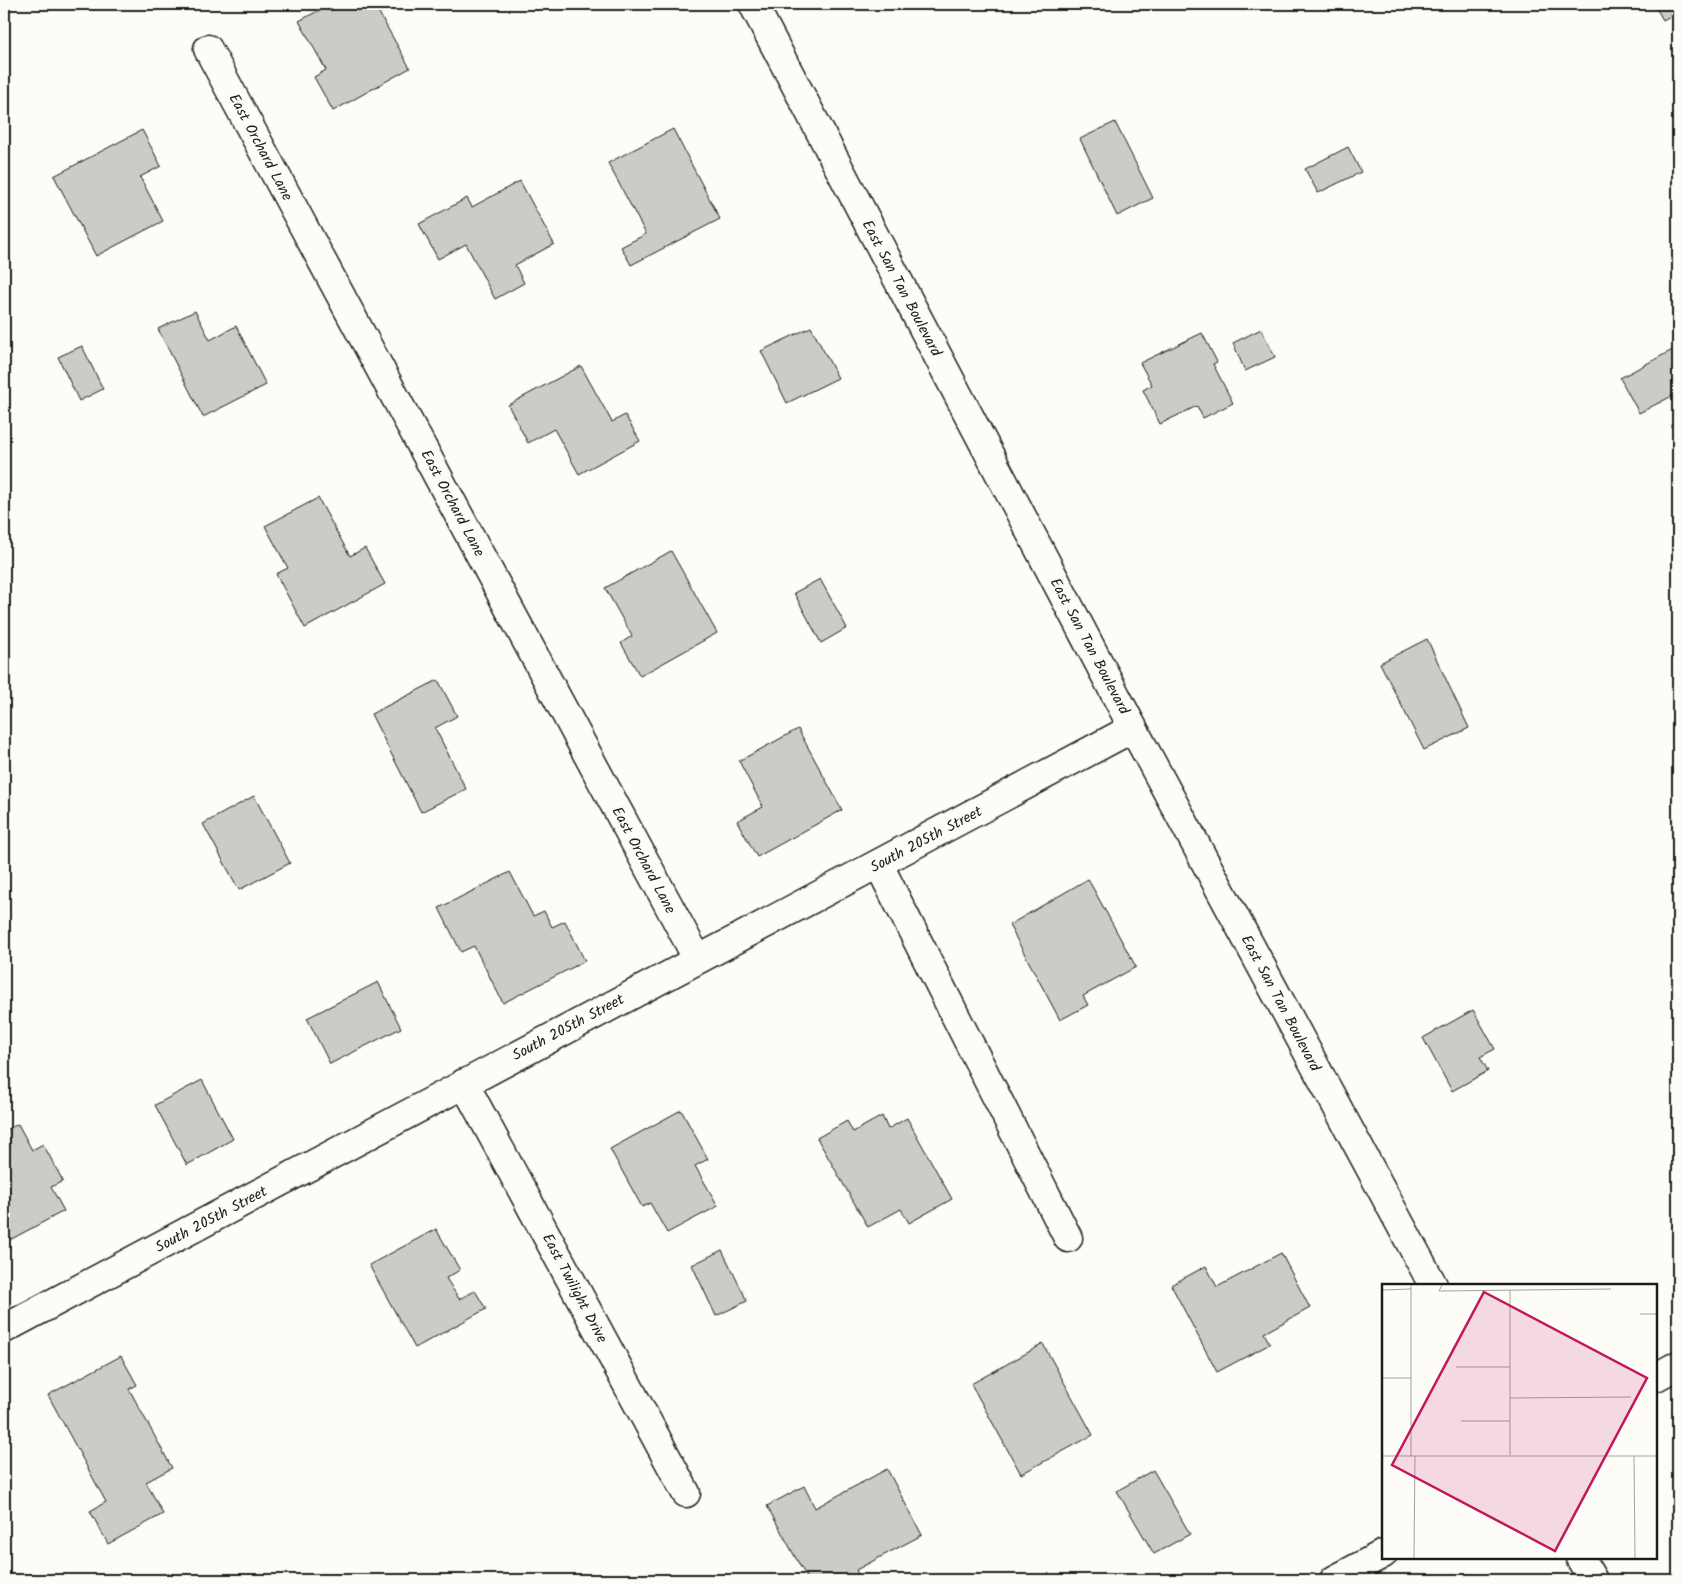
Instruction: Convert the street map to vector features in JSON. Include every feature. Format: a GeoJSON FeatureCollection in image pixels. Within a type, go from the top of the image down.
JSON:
{"type":"FeatureCollection","features":[{"type":"Feature","properties":{"kind":"street","name":"East San Tan Boulevard"},"geometry":{"type":"LineString","coordinates":[[753,4],[1133,728],[1432,1284]]}},
{"type":"Feature","properties":{"kind":"street","name":"East Orchard Lane"},"geometry":{"type":"LineString","coordinates":[[208,49],[697,958]]}},
{"type":"Feature","properties":{"kind":"street","name":"South 205th Street"},"geometry":{"type":"LineString","coordinates":[[4,1329],[697,958],[879,865],[1133,728]]}},
{"type":"Feature","properties":{"kind":"street"},"geometry":{"type":"LineString","coordinates":[[879,865],[1068,1238]]}},
{"type":"Feature","properties":{"kind":"street","name":"East Twilight Drive"},"geometry":{"type":"LineString","coordinates":[[464,1083],[686,1493]]}},
{"type":"Feature","properties":{"kind":"street"},"geometry":{"type":"LineString","coordinates":[[1657,1376],[1678,1365]]}},
{"type":"Feature","properties":{"kind":"street"},"geometry":{"type":"LineString","coordinates":[[1334,1580],[1382,1555]]}},
{"type":"Feature","properties":{"kind":"street"},"geometry":{"type":"LineString","coordinates":[[1581,1559],[1593,1580]]}},
{"type":"Feature","properties":{"kind":"building"},"geometry":{"type":"Polygon","coordinates":[[[331,4],[374,4],[410,68],[333,111],[314,77],[326,70],[299,21],[331,4]]]}},
{"type":"Feature","properties":{"kind":"building"},"geometry":{"type":"Polygon","coordinates":[[[1654,4],[1678,4],[1678,12],[1663,20],[1654,4]]]}},
{"type":"Feature","properties":{"kind":"building"},"geometry":{"type":"Polygon","coordinates":[[[1115,122],[1153,198],[1117,216],[1080,139],[1115,122]]]}},
{"type":"Feature","properties":{"kind":"building"},"geometry":{"type":"Polygon","coordinates":[[[673,129],[720,219],[631,265],[621,247],[646,234],[608,163],[673,129]]]}},
{"type":"Feature","properties":{"kind":"building"},"geometry":{"type":"Polygon","coordinates":[[[142,130],[161,166],[140,177],[163,221],[96,256],[54,176],[142,130]]]}},
{"type":"Feature","properties":{"kind":"building"},"geometry":{"type":"Polygon","coordinates":[[[1348,147],[1361,172],[1318,193],[1305,169],[1348,147]]]}},
{"type":"Feature","properties":{"kind":"building"},"geometry":{"type":"Polygon","coordinates":[[[520,181],[554,244],[515,265],[524,283],[495,299],[466,244],[438,259],[419,224],[467,198],[472,207],[520,181]]]}},
{"type":"Feature","properties":{"kind":"building"},"geometry":{"type":"Polygon","coordinates":[[[195,311],[210,340],[236,326],[266,385],[203,417],[158,329],[195,311]]]}},
{"type":"Feature","properties":{"kind":"building"},"geometry":{"type":"Polygon","coordinates":[[[811,327],[838,378],[787,403],[761,351],[811,327]]]}},
{"type":"Feature","properties":{"kind":"building"},"geometry":{"type":"Polygon","coordinates":[[[1261,329],[1275,357],[1245,371],[1233,343],[1261,329]]]}},
{"type":"Feature","properties":{"kind":"building"},"geometry":{"type":"Polygon","coordinates":[[[1202,333],[1217,362],[1213,364],[1233,403],[1203,418],[1197,406],[1160,424],[1143,390],[1152,385],[1140,363],[1202,333]]]}},
{"type":"Feature","properties":{"kind":"building"},"geometry":{"type":"Polygon","coordinates":[[[82,346],[103,389],[79,401],[58,357],[82,346]]]}},
{"type":"Feature","properties":{"kind":"building"},"geometry":{"type":"Polygon","coordinates":[[[1678,347],[1678,393],[1639,413],[1620,378],[1678,347]]]}},
{"type":"Feature","properties":{"kind":"building"},"geometry":{"type":"Polygon","coordinates":[[[581,366],[612,422],[625,415],[640,441],[579,474],[554,429],[528,443],[508,405],[581,366]]]}},
{"type":"Feature","properties":{"kind":"building"},"geometry":{"type":"Polygon","coordinates":[[[318,498],[350,556],[365,548],[385,584],[305,628],[276,574],[288,568],[265,526],[318,498]]]}},
{"type":"Feature","properties":{"kind":"building"},"geometry":{"type":"Polygon","coordinates":[[[671,551],[717,633],[640,676],[621,643],[632,636],[605,588],[671,551]]]}},
{"type":"Feature","properties":{"kind":"building"},"geometry":{"type":"Polygon","coordinates":[[[820,579],[847,628],[821,643],[794,593],[820,579]]]}},
{"type":"Feature","properties":{"kind":"building"},"geometry":{"type":"Polygon","coordinates":[[[1427,639],[1469,728],[1424,750],[1380,663],[1427,639]]]}},
{"type":"Feature","properties":{"kind":"building"},"geometry":{"type":"Polygon","coordinates":[[[438,680],[457,716],[435,728],[466,789],[421,812],[371,714],[438,680]]]}},
{"type":"Feature","properties":{"kind":"building"},"geometry":{"type":"Polygon","coordinates":[[[798,729],[842,810],[757,857],[737,821],[763,807],[739,761],[798,729]]]}},
{"type":"Feature","properties":{"kind":"building"},"geometry":{"type":"Polygon","coordinates":[[[254,796],[290,863],[239,890],[203,824],[254,796]]]}},
{"type":"Feature","properties":{"kind":"building"},"geometry":{"type":"Polygon","coordinates":[[[510,872],[533,916],[544,911],[552,927],[565,921],[585,961],[503,1003],[474,946],[461,952],[439,908],[510,872]]]}},
{"type":"Feature","properties":{"kind":"building"},"geometry":{"type":"Polygon","coordinates":[[[1088,879],[1136,967],[1083,996],[1088,1005],[1060,1020],[1009,925],[1088,879]]]}},
{"type":"Feature","properties":{"kind":"building"},"geometry":{"type":"Polygon","coordinates":[[[378,982],[401,1028],[330,1064],[307,1018],[378,982]]]}},
{"type":"Feature","properties":{"kind":"building"},"geometry":{"type":"Polygon","coordinates":[[[1473,1010],[1495,1049],[1480,1057],[1488,1071],[1452,1091],[1423,1038],[1473,1010]]]}},
{"type":"Feature","properties":{"kind":"building"},"geometry":{"type":"Polygon","coordinates":[[[202,1080],[233,1139],[187,1165],[155,1105],[202,1080]]]}},
{"type":"Feature","properties":{"kind":"building"},"geometry":{"type":"Polygon","coordinates":[[[681,1110],[708,1159],[695,1166],[718,1206],[667,1233],[650,1203],[642,1207],[610,1149],[681,1110]]]}},
{"type":"Feature","properties":{"kind":"building"},"geometry":{"type":"Polygon","coordinates":[[[882,1116],[888,1129],[907,1118],[952,1199],[909,1223],[901,1209],[868,1227],[817,1138],[847,1121],[853,1132],[882,1116]]]}},
{"type":"Feature","properties":{"kind":"building"},"geometry":{"type":"Polygon","coordinates":[[[18,1124],[32,1150],[43,1144],[63,1181],[51,1187],[64,1211],[4,1243],[4,1131],[18,1124]]]}},
{"type":"Feature","properties":{"kind":"building"},"geometry":{"type":"Polygon","coordinates":[[[436,1229],[460,1270],[446,1278],[459,1299],[475,1291],[486,1309],[415,1348],[369,1265],[436,1229]]]}},
{"type":"Feature","properties":{"kind":"building"},"geometry":{"type":"Polygon","coordinates":[[[722,1250],[747,1301],[716,1316],[692,1265],[722,1250]]]}},
{"type":"Feature","properties":{"kind":"building"},"geometry":{"type":"Polygon","coordinates":[[[1281,1253],[1310,1308],[1264,1333],[1270,1344],[1217,1372],[1171,1285],[1206,1266],[1217,1287],[1281,1253]]]}},
{"type":"Feature","properties":{"kind":"building"},"geometry":{"type":"Polygon","coordinates":[[[1043,1344],[1093,1435],[1021,1474],[971,1384],[1043,1344]]]}},
{"type":"Feature","properties":{"kind":"building"},"geometry":{"type":"Polygon","coordinates":[[[121,1356],[137,1385],[129,1389],[172,1468],[146,1482],[163,1514],[108,1544],[90,1511],[106,1502],[48,1395],[121,1356]]]}},
{"type":"Feature","properties":{"kind":"building"},"geometry":{"type":"Polygon","coordinates":[[[887,1469],[922,1535],[856,1570],[861,1580],[808,1580],[767,1506],[804,1486],[815,1508],[887,1469]]]}},
{"type":"Feature","properties":{"kind":"building"},"geometry":{"type":"Polygon","coordinates":[[[1153,1470],[1190,1534],[1154,1554],[1117,1491],[1153,1470]]]}}]}
